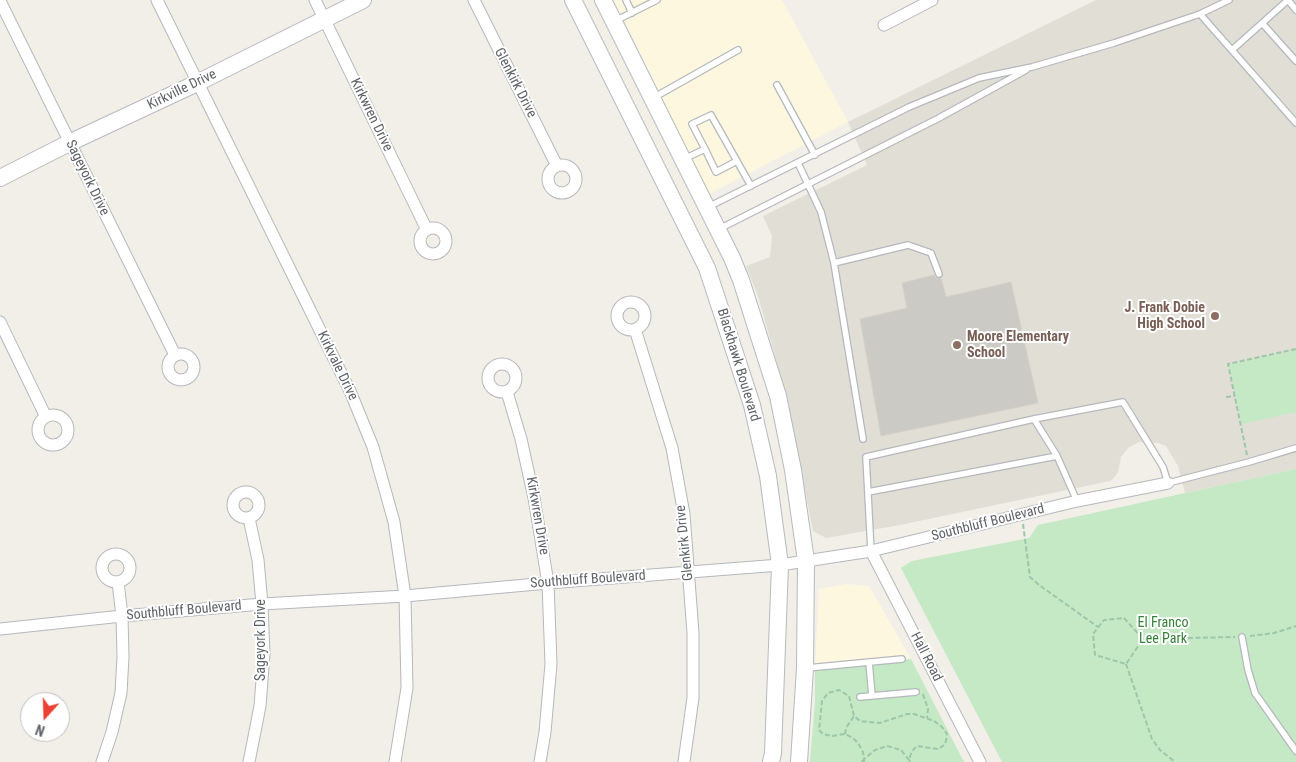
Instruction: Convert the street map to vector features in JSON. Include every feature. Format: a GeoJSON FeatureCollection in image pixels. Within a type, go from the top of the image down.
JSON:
{"type":"FeatureCollection","features":[{"type":"Feature","properties":{"kind":"main road","name":"Kirkville Drive"},"geometry":{"type":"LineString","coordinates":[[0,178],[363,0]]}},
{"type":"Feature","properties":{"kind":"main road","name":"Blackhawk Boulevard"},"geometry":{"type":"LineString","coordinates":[[573,0],[707,268],[752,405],[768,476],[780,565],[772,757]]}},
{"type":"Feature","properties":{"kind":"main road","name":"Blackhawk Boulevard"},"geometry":{"type":"LineString","coordinates":[[602,0],[718,229],[741,280],[778,396],[793,470],[806,562],[805,668],[800,759]]}},
{"type":"Feature","properties":{"kind":"main road"},"geometry":{"type":"LineString","coordinates":[[688,232],[706,208]]}},
{"type":"Feature","properties":{"kind":"main road"},"geometry":{"type":"LineString","coordinates":[[688,232],[718,229]]}},
{"type":"Feature","properties":{"kind":"main road"},"geometry":{"type":"LineString","coordinates":[[768,476],[793,470]]}},
{"type":"Feature","properties":{"kind":"main road"},"geometry":{"type":"LineString","coordinates":[[772,757],[800,759]]}},
{"type":"Feature","properties":{"kind":"street","name":"Kirkvale Drive"},"geometry":{"type":"LineString","coordinates":[[157,0],[350,391],[373,447],[394,522],[406,596],[407,688],[395,762]]}},
{"type":"Feature","properties":{"kind":"street","name":"Kirkwren Drive"},"geometry":{"type":"LineString","coordinates":[[315,0],[427,230]]}},
{"type":"Feature","properties":{"kind":"street","name":"Glenkirk Drive"},"geometry":{"type":"LineString","coordinates":[[474,0],[557,166]]}},
{"type":"Feature","properties":{"kind":"street"},"geometry":{"type":"LineString","coordinates":[[884,25],[932,0]]}},
{"type":"Feature","properties":{"kind":"street","name":"Sageyork Drive"},"geometry":{"type":"LineString","coordinates":[[0,1],[175,355]]}},
{"type":"Feature","properties":{"kind":"street"},"geometry":{"type":"LineString","coordinates":[[0,322],[46,417]]}},
{"type":"Feature","properties":{"kind":"street","name":"Glenkirk Drive"},"geometry":{"type":"LineString","coordinates":[[635,329],[672,448],[684,514],[693,633],[693,698],[684,762]]}},
{"type":"Feature","properties":{"kind":"street","name":"Kirkwren Drive"},"geometry":{"type":"LineString","coordinates":[[507,392],[521,439],[534,498],[548,582],[551,664],[545,732],[540,762]]}},
{"type":"Feature","properties":{"kind":"street","name":"Southbluff Boulevard"},"geometry":{"type":"LineString","coordinates":[[0,629],[262,604],[406,596],[548,582],[689,573],[806,562],[871,551],[1077,501],[1168,483]]}},
{"type":"Feature","properties":{"kind":"street","name":"Sageyork Drive"},"geometry":{"type":"LineString","coordinates":[[249,518],[258,560],[264,654],[260,706],[249,762]]}},
{"type":"Feature","properties":{"kind":"street","name":"Hall Road"},"geometry":{"type":"LineString","coordinates":[[871,551],[980,762]]}},
{"type":"Feature","properties":{"kind":"street"},"geometry":{"type":"LineString","coordinates":[[102,762],[112,732],[121,693],[123,657],[122,616],[118,582]]}},
{"type":"Feature","properties":{"kind":"lane"},"geometry":{"type":"LineString","coordinates":[[626,0],[632,13]]}},
{"type":"Feature","properties":{"kind":"lane"},"geometry":{"type":"LineString","coordinates":[[613,22],[657,0]]}},
{"type":"Feature","properties":{"kind":"lane"},"geometry":{"type":"LineString","coordinates":[[706,208],[909,107],[979,78],[1032,67],[1114,43],[1200,14],[1229,0]]}},
{"type":"Feature","properties":{"kind":"lane"},"geometry":{"type":"LineString","coordinates":[[1232,50],[1288,0],[1296,10]]}},
{"type":"Feature","properties":{"kind":"lane"},"geometry":{"type":"LineString","coordinates":[[1200,14],[1296,123]]}},
{"type":"Feature","properties":{"kind":"lane"},"geometry":{"type":"LineString","coordinates":[[1262,23],[1296,61]]}},
{"type":"Feature","properties":{"kind":"lane"},"geometry":{"type":"LineString","coordinates":[[651,100],[738,50]]}},
{"type":"Feature","properties":{"kind":"lane"},"geometry":{"type":"LineString","coordinates":[[718,229],[939,118],[1032,67]]}},
{"type":"Feature","properties":{"kind":"lane"},"geometry":{"type":"LineString","coordinates":[[777,85],[815,155]]}},
{"type":"Feature","properties":{"kind":"lane"},"geometry":{"type":"LineString","coordinates":[[737,162],[716,172],[692,124],[711,115],[751,186]]}},
{"type":"Feature","properties":{"kind":"lane"},"geometry":{"type":"LineString","coordinates":[[682,160],[705,149]]}},
{"type":"Feature","properties":{"kind":"lane"},"geometry":{"type":"LineString","coordinates":[[798,163],[821,212],[834,263],[863,438]]}},
{"type":"Feature","properties":{"kind":"lane"},"geometry":{"type":"LineString","coordinates":[[834,263],[908,245],[931,253],[939,274]]}},
{"type":"Feature","properties":{"kind":"lane"},"geometry":{"type":"LineString","coordinates":[[871,551],[866,457],[1034,419],[1123,402],[1163,467],[1168,483],[1296,448]]}},
{"type":"Feature","properties":{"kind":"lane"},"geometry":{"type":"LineString","coordinates":[[1034,419],[1057,456],[1077,501]]}},
{"type":"Feature","properties":{"kind":"lane"},"geometry":{"type":"LineString","coordinates":[[868,492],[1057,456]]}},
{"type":"Feature","properties":{"kind":"lane"},"geometry":{"type":"LineString","coordinates":[[1242,637],[1248,670],[1255,693],[1296,751]]}},
{"type":"Feature","properties":{"kind":"lane"},"geometry":{"type":"LineString","coordinates":[[805,668],[902,659]]}},
{"type":"Feature","properties":{"kind":"lane"},"geometry":{"type":"LineString","coordinates":[[869,662],[872,696]]}},
{"type":"Feature","properties":{"kind":"lane"},"geometry":{"type":"LineString","coordinates":[[860,697],[916,692]]}},
{"type":"Feature","properties":{"kind":"path"},"geometry":{"type":"LineString","coordinates":[[1247,455],[1228,364],[1296,349]]}},
{"type":"Feature","properties":{"kind":"path"},"geometry":{"type":"LineString","coordinates":[[1226,397],[1235,396]]}},
{"type":"Feature","properties":{"kind":"path"},"geometry":{"type":"LineString","coordinates":[[1022,514],[1030,577],[1098,627]]}},
{"type":"Feature","properties":{"kind":"path"},"geometry":{"type":"LineString","coordinates":[[1126,664],[1095,655],[1093,634],[1104,620],[1124,618],[1143,639],[1242,637],[1274,633],[1296,626]]}},
{"type":"Feature","properties":{"kind":"path"},"geometry":{"type":"LineString","coordinates":[[1126,664],[1143,639]]}},
{"type":"Feature","properties":{"kind":"path"},"geometry":{"type":"LineString","coordinates":[[1126,664],[1152,739],[1160,750],[1175,762]]}},
{"type":"Feature","properties":{"kind":"path"},"geometry":{"type":"LineString","coordinates":[[839,690],[849,696],[854,716],[860,720],[880,724],[907,714],[914,714],[927,718],[942,727],[946,734],[946,742],[938,749],[917,746],[912,751],[909,761],[901,750],[887,746],[875,750],[864,761],[858,743],[845,734],[832,736],[824,734],[819,730],[822,701],[828,693],[839,690]]}},
{"type":"Feature","properties":{"kind":"path"},"geometry":{"type":"LineString","coordinates":[[916,692],[921,692],[927,701],[927,718]]}},
{"type":"Feature","properties":{"kind":"path"},"geometry":{"type":"LineString","coordinates":[[845,734],[846,728],[854,716]]}},
{"type":"Feature","properties":{"kind":"shaded area"},"geometry":{"type":"Polygon","coordinates":[[[614,0],[782,0],[848,122],[709,194],[614,0]]]}},
{"type":"Feature","properties":{"kind":"shaded area"},"geometry":{"type":"Polygon","coordinates":[[[1096,0],[1296,0],[1296,469],[1185,493],[1178,466],[1166,446],[1158,443],[1139,442],[1128,448],[1121,457],[1118,472],[1110,481],[900,525],[826,538],[813,531],[786,395],[758,296],[746,266],[770,257],[772,236],[763,216],[867,165],[848,122],[1096,0]]]}},
{"type":"Feature","properties":{"kind":"shaded area"},"geometry":{"type":"Polygon","coordinates":[[[846,584],[869,586],[911,659],[815,667],[819,589],[846,584]]]}},
{"type":"Feature","properties":{"kind":"green space"},"geometry":{"type":"Polygon","coordinates":[[[1296,350],[1296,412],[1242,424],[1229,365],[1296,350]]]}},
{"type":"Feature","properties":{"kind":"green space","name":"El Franco Lee Park"},"geometry":{"type":"Polygon","coordinates":[[[1296,469],[1296,762],[1002,762],[901,568],[912,561],[1029,538],[1038,525],[1296,469]]]}},
{"type":"Feature","properties":{"kind":"green space"},"geometry":{"type":"Polygon","coordinates":[[[911,659],[964,762],[810,762],[815,702],[815,667],[911,659]]]}},
{"type":"Feature","properties":{"kind":"building"},"geometry":{"type":"Polygon","coordinates":[[[934,275],[936,278],[941,278],[946,297],[1011,282],[1038,403],[881,436],[860,319],[907,308],[902,283],[934,275]]]}},
{"type":"Feature","properties":{"kind":"place","name":"J. Frank Dobie High School"},"geometry":{"type":"Point","coordinates":[1215,316]}},
{"type":"Feature","properties":{"kind":"place","name":"Moore Elementary School"},"geometry":{"type":"Point","coordinates":[957,345]}}]}
